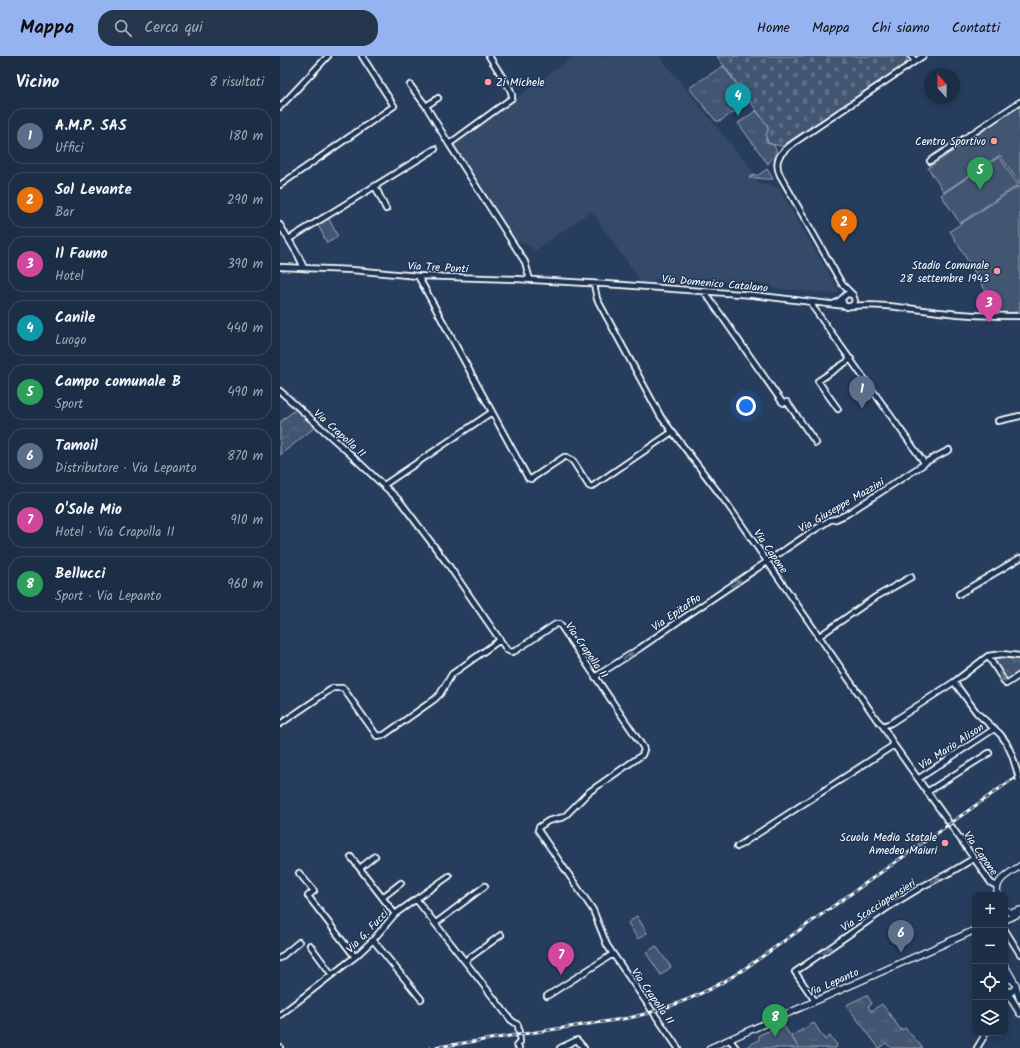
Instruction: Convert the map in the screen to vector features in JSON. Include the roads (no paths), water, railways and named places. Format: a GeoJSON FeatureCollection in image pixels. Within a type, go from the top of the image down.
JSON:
{"type":"FeatureCollection","features":[{"type":"Feature","properties":{"kind":"highway"},"geometry":{"type":"LineString","coordinates":[[1016,987],[1020,999]]}},
{"type":"Feature","properties":{"kind":"highway"},"geometry":{"type":"LineString","coordinates":[[1008,995],[1020,1013]]}},
{"type":"Feature","properties":{"kind":"highway"},"geometry":{"type":"LineString","coordinates":[[1008,1002],[1015,1004]]}},
{"type":"Feature","properties":{"kind":"main road"},"geometry":{"type":"LineString","coordinates":[[998,892],[997,886],[1001,880],[1020,866]]}},
{"type":"Feature","properties":{"kind":"main road"},"geometry":{"type":"LineString","coordinates":[[1008,913],[1020,910]]}},
{"type":"Feature","properties":{"kind":"main road"},"geometry":{"type":"LineString","coordinates":[[1008,919],[1020,914]]}},
{"type":"Feature","properties":{"kind":"main road","name":"Via Lepanto"},"geometry":{"type":"LineString","coordinates":[[710,1048],[972,931]]}},
{"type":"Feature","properties":{"kind":"main road","name":"Via Lepanto"},"geometry":{"type":"LineString","coordinates":[[963,935],[972,935]]}},
{"type":"Feature","properties":{"kind":"main road"},"geometry":{"type":"LineString","coordinates":[[1008,971],[1016,983],[1016,987],[1013,991],[1008,992]]}},
{"type":"Feature","properties":{"kind":"main road"},"geometry":{"type":"LineString","coordinates":[[1008,979],[1013,980]]}},
{"type":"Feature","properties":{"kind":"street"},"geometry":{"type":"LineString","coordinates":[[280,107],[328,56]]}},
{"type":"Feature","properties":{"kind":"street"},"geometry":{"type":"LineString","coordinates":[[280,185],[394,106],[362,56]]}},
{"type":"Feature","properties":{"kind":"street"},"geometry":{"type":"LineString","coordinates":[[449,144],[512,98],[510,89],[489,56]]}},
{"type":"Feature","properties":{"kind":"street"},"geometry":{"type":"LineString","coordinates":[[912,56],[915,61]]}},
{"type":"Feature","properties":{"kind":"street"},"geometry":{"type":"LineString","coordinates":[[863,305],[858,303],[842,284],[776,166],[782,153],[795,142],[923,56]]}},
{"type":"Feature","properties":{"kind":"street"},"geometry":{"type":"LineString","coordinates":[[410,84],[426,106],[525,262],[530,280]]}},
{"type":"Feature","properties":{"kind":"street"},"geometry":{"type":"LineString","coordinates":[[426,106],[438,98]]}},
{"type":"Feature","properties":{"kind":"street"},"geometry":{"type":"LineString","coordinates":[[930,161],[1020,102]]}},
{"type":"Feature","properties":{"kind":"street"},"geometry":{"type":"LineString","coordinates":[[289,239],[435,149]]}},
{"type":"Feature","properties":{"kind":"street"},"geometry":{"type":"LineString","coordinates":[[375,186],[386,209]]}},
{"type":"Feature","properties":{"kind":"street"},"geometry":{"type":"LineString","coordinates":[[280,225],[304,268]]}},
{"type":"Feature","properties":{"kind":"street","name":"Via Tre Ponti"},"geometry":{"type":"LineString","coordinates":[[280,267],[352,270],[418,276],[594,284]]}},
{"type":"Feature","properties":{"kind":"street"},"geometry":{"type":"LineString","coordinates":[[418,276],[528,478],[533,478],[564,457],[567,457],[573,461],[591,487],[672,432]]}},
{"type":"Feature","properties":{"kind":"street","name":"Via Domenico Catalano"},"geometry":{"type":"LineString","coordinates":[[594,284],[704,291],[848,306],[863,305],[961,314],[1020,316]]}},
{"type":"Feature","properties":{"kind":"street","name":"Via Capone"},"geometry":{"type":"LineString","coordinates":[[594,284],[596,296],[658,411],[672,432],[711,482],[948,821]]}},
{"type":"Feature","properties":{"kind":"street"},"geometry":{"type":"LineString","coordinates":[[842,284],[843,304],[848,306],[854,302],[854,297]]}},
{"type":"Feature","properties":{"kind":"street"},"geometry":{"type":"LineString","coordinates":[[704,291],[782,402],[787,402],[816,443]]}},
{"type":"Feature","properties":{"kind":"street"},"geometry":{"type":"LineString","coordinates":[[833,304],[847,294],[854,297]]}},
{"type":"Feature","properties":{"kind":"street"},"geometry":{"type":"LineString","coordinates":[[812,302],[814,307],[924,463]]}},
{"type":"Feature","properties":{"kind":"street"},"geometry":{"type":"LineString","coordinates":[[838,409],[818,382],[851,359]]}},
{"type":"Feature","properties":{"kind":"street","name":"Via Crapolla II"},"geometry":{"type":"LineString","coordinates":[[280,391],[400,501],[449,566],[507,650],[511,652],[515,651],[556,624],[559,624],[643,747],[644,752],[589,792],[564,817],[548,821],[538,830],[593,910],[612,954],[678,1048]]}},
{"type":"Feature","properties":{"kind":"street"},"geometry":{"type":"LineString","coordinates":[[384,485],[492,412]]}},
{"type":"Feature","properties":{"kind":"street"},"geometry":{"type":"LineString","coordinates":[[998,421],[1020,416]]}},
{"type":"Feature","properties":{"kind":"street","name":"Via Giuseppe Mazzini"},"geometry":{"type":"LineString","coordinates":[[767,562],[828,521],[847,514],[924,465],[924,463],[949,450]]}},
{"type":"Feature","properties":{"kind":"street"},"geometry":{"type":"LineString","coordinates":[[959,594],[1020,558]]}},
{"type":"Feature","properties":{"kind":"street","name":"Via Epitaffio"},"geometry":{"type":"LineString","coordinates":[[595,677],[767,562]]}},
{"type":"Feature","properties":{"kind":"street"},"geometry":{"type":"LineString","coordinates":[[818,637],[874,598],[911,577]]}},
{"type":"Feature","properties":{"kind":"street"},"geometry":{"type":"LineString","coordinates":[[280,724],[333,688],[339,687],[343,688],[374,733],[380,736],[384,735],[435,699],[455,672],[500,640]]}},
{"type":"Feature","properties":{"kind":"street"},"geometry":{"type":"LineString","coordinates":[[883,726],[891,723],[954,682],[988,656],[1002,654],[1020,656]]}},
{"type":"Feature","properties":{"kind":"street"},"geometry":{"type":"LineString","coordinates":[[988,656],[1006,684],[1020,675]]}},
{"type":"Feature","properties":{"kind":"street"},"geometry":{"type":"LineString","coordinates":[[954,682],[977,713],[994,729],[1008,746],[1017,771],[1019,782]]}},
{"type":"Feature","properties":{"kind":"street","name":"Via Mario Alison"},"geometry":{"type":"LineString","coordinates":[[918,779],[994,729]]}},
{"type":"Feature","properties":{"kind":"street"},"geometry":{"type":"LineString","coordinates":[[737,847],[894,745]]}},
{"type":"Feature","properties":{"kind":"street"},"geometry":{"type":"LineString","coordinates":[[927,792],[989,753]]}},
{"type":"Feature","properties":{"kind":"street","name":"Via Capone"},"geometry":{"type":"LineString","coordinates":[[952,827],[991,883],[997,886]]}},
{"type":"Feature","properties":{"kind":"street"},"geometry":{"type":"LineString","coordinates":[[360,868],[375,856]]}},
{"type":"Feature","properties":{"kind":"street"},"geometry":{"type":"LineString","coordinates":[[351,857],[395,914]]}},
{"type":"Feature","properties":{"kind":"street","name":"Via Scacciapensieri"},"geometry":{"type":"LineString","coordinates":[[815,1001],[795,972],[890,906],[973,859]]}},
{"type":"Feature","properties":{"kind":"street"},"geometry":{"type":"LineString","coordinates":[[299,872],[314,891],[308,896],[355,957]]}},
{"type":"Feature","properties":{"kind":"street","name":"Via G. Fucci"},"geometry":{"type":"LineString","coordinates":[[280,1016],[355,957],[373,940],[395,914],[449,876]]}},
{"type":"Feature","properties":{"kind":"street"},"geometry":{"type":"LineString","coordinates":[[383,897],[401,883]]}},
{"type":"Feature","properties":{"kind":"street"},"geometry":{"type":"LineString","coordinates":[[436,923],[485,886]]}},
{"type":"Feature","properties":{"kind":"street"},"geometry":{"type":"LineString","coordinates":[[416,899],[514,1023],[518,1025],[520,1042],[518,1045],[519,1048]]}},
{"type":"Feature","properties":{"kind":"street"},"geometry":{"type":"LineString","coordinates":[[465,961],[501,935]]}},
{"type":"Feature","properties":{"kind":"street"},"geometry":{"type":"LineString","coordinates":[[1008,935],[1020,954]]}},
{"type":"Feature","properties":{"kind":"street"},"geometry":{"type":"LineString","coordinates":[[373,940],[421,999]]}},
{"type":"Feature","properties":{"kind":"street"},"geometry":{"type":"LineString","coordinates":[[280,958],[299,942]]}},
{"type":"Feature","properties":{"kind":"street"},"geometry":{"type":"LineString","coordinates":[[310,945],[332,975]]}},
{"type":"Feature","properties":{"kind":"street"},"geometry":{"type":"LineString","coordinates":[[547,996],[612,954]]}},
{"type":"Feature","properties":{"kind":"street"},"geometry":{"type":"LineString","coordinates":[[977,1048],[984,1036]]}},
{"type":"Feature","properties":{"kind":"street"},"geometry":{"type":"LineString","coordinates":[[560,1048],[577,1040],[584,1048]]}},
{"type":"Feature","properties":{"kind":"street"},"geometry":{"type":"LineString","coordinates":[[730,1040],[736,1048]]}},
{"type":"Feature","properties":{"kind":"railway"},"geometry":{"type":"LineString","coordinates":[[431,1048],[629,1018],[692,998],[722,983],[750,965],[1020,774]]}},
{"type":"Feature","properties":{"kind":"place","name":"Zi Michele"},"geometry":{"type":"Point","coordinates":[488,82]}},
{"type":"Feature","properties":{"kind":"place","name":"Canile"},"geometry":{"type":"Point","coordinates":[738,116]}},
{"type":"Feature","properties":{"kind":"place","name":"Centro Sportivo"},"geometry":{"type":"Point","coordinates":[994,141]}},
{"type":"Feature","properties":{"kind":"place","name":"Campo comunale B"},"geometry":{"type":"Point","coordinates":[980,190]}},
{"type":"Feature","properties":{"kind":"place","name":"Sol Levante"},"geometry":{"type":"Point","coordinates":[844,242]}},
{"type":"Feature","properties":{"kind":"place","name":"Stadio Comunale 28 settembre 1943"},"geometry":{"type":"Point","coordinates":[997,271]}},
{"type":"Feature","properties":{"kind":"place","name":"Il Fauno"},"geometry":{"type":"Point","coordinates":[989,323]}},
{"type":"Feature","properties":{"kind":"place","name":"A.M.P. SAS"},"geometry":{"type":"Point","coordinates":[862,409]}},
{"type":"Feature","properties":{"kind":"place","name":"Scuola Media Statale Amedeo Maiuri"},"geometry":{"type":"Point","coordinates":[945,843]}},
{"type":"Feature","properties":{"kind":"place","name":"Tamoil"},"geometry":{"type":"Point","coordinates":[901,953]}},
{"type":"Feature","properties":{"kind":"place","name":"O'Sole Mio"},"geometry":{"type":"Point","coordinates":[561,975]}},
{"type":"Feature","properties":{"kind":"place","name":"Bellucci"},"geometry":{"type":"Point","coordinates":[775,1037]}}]}
